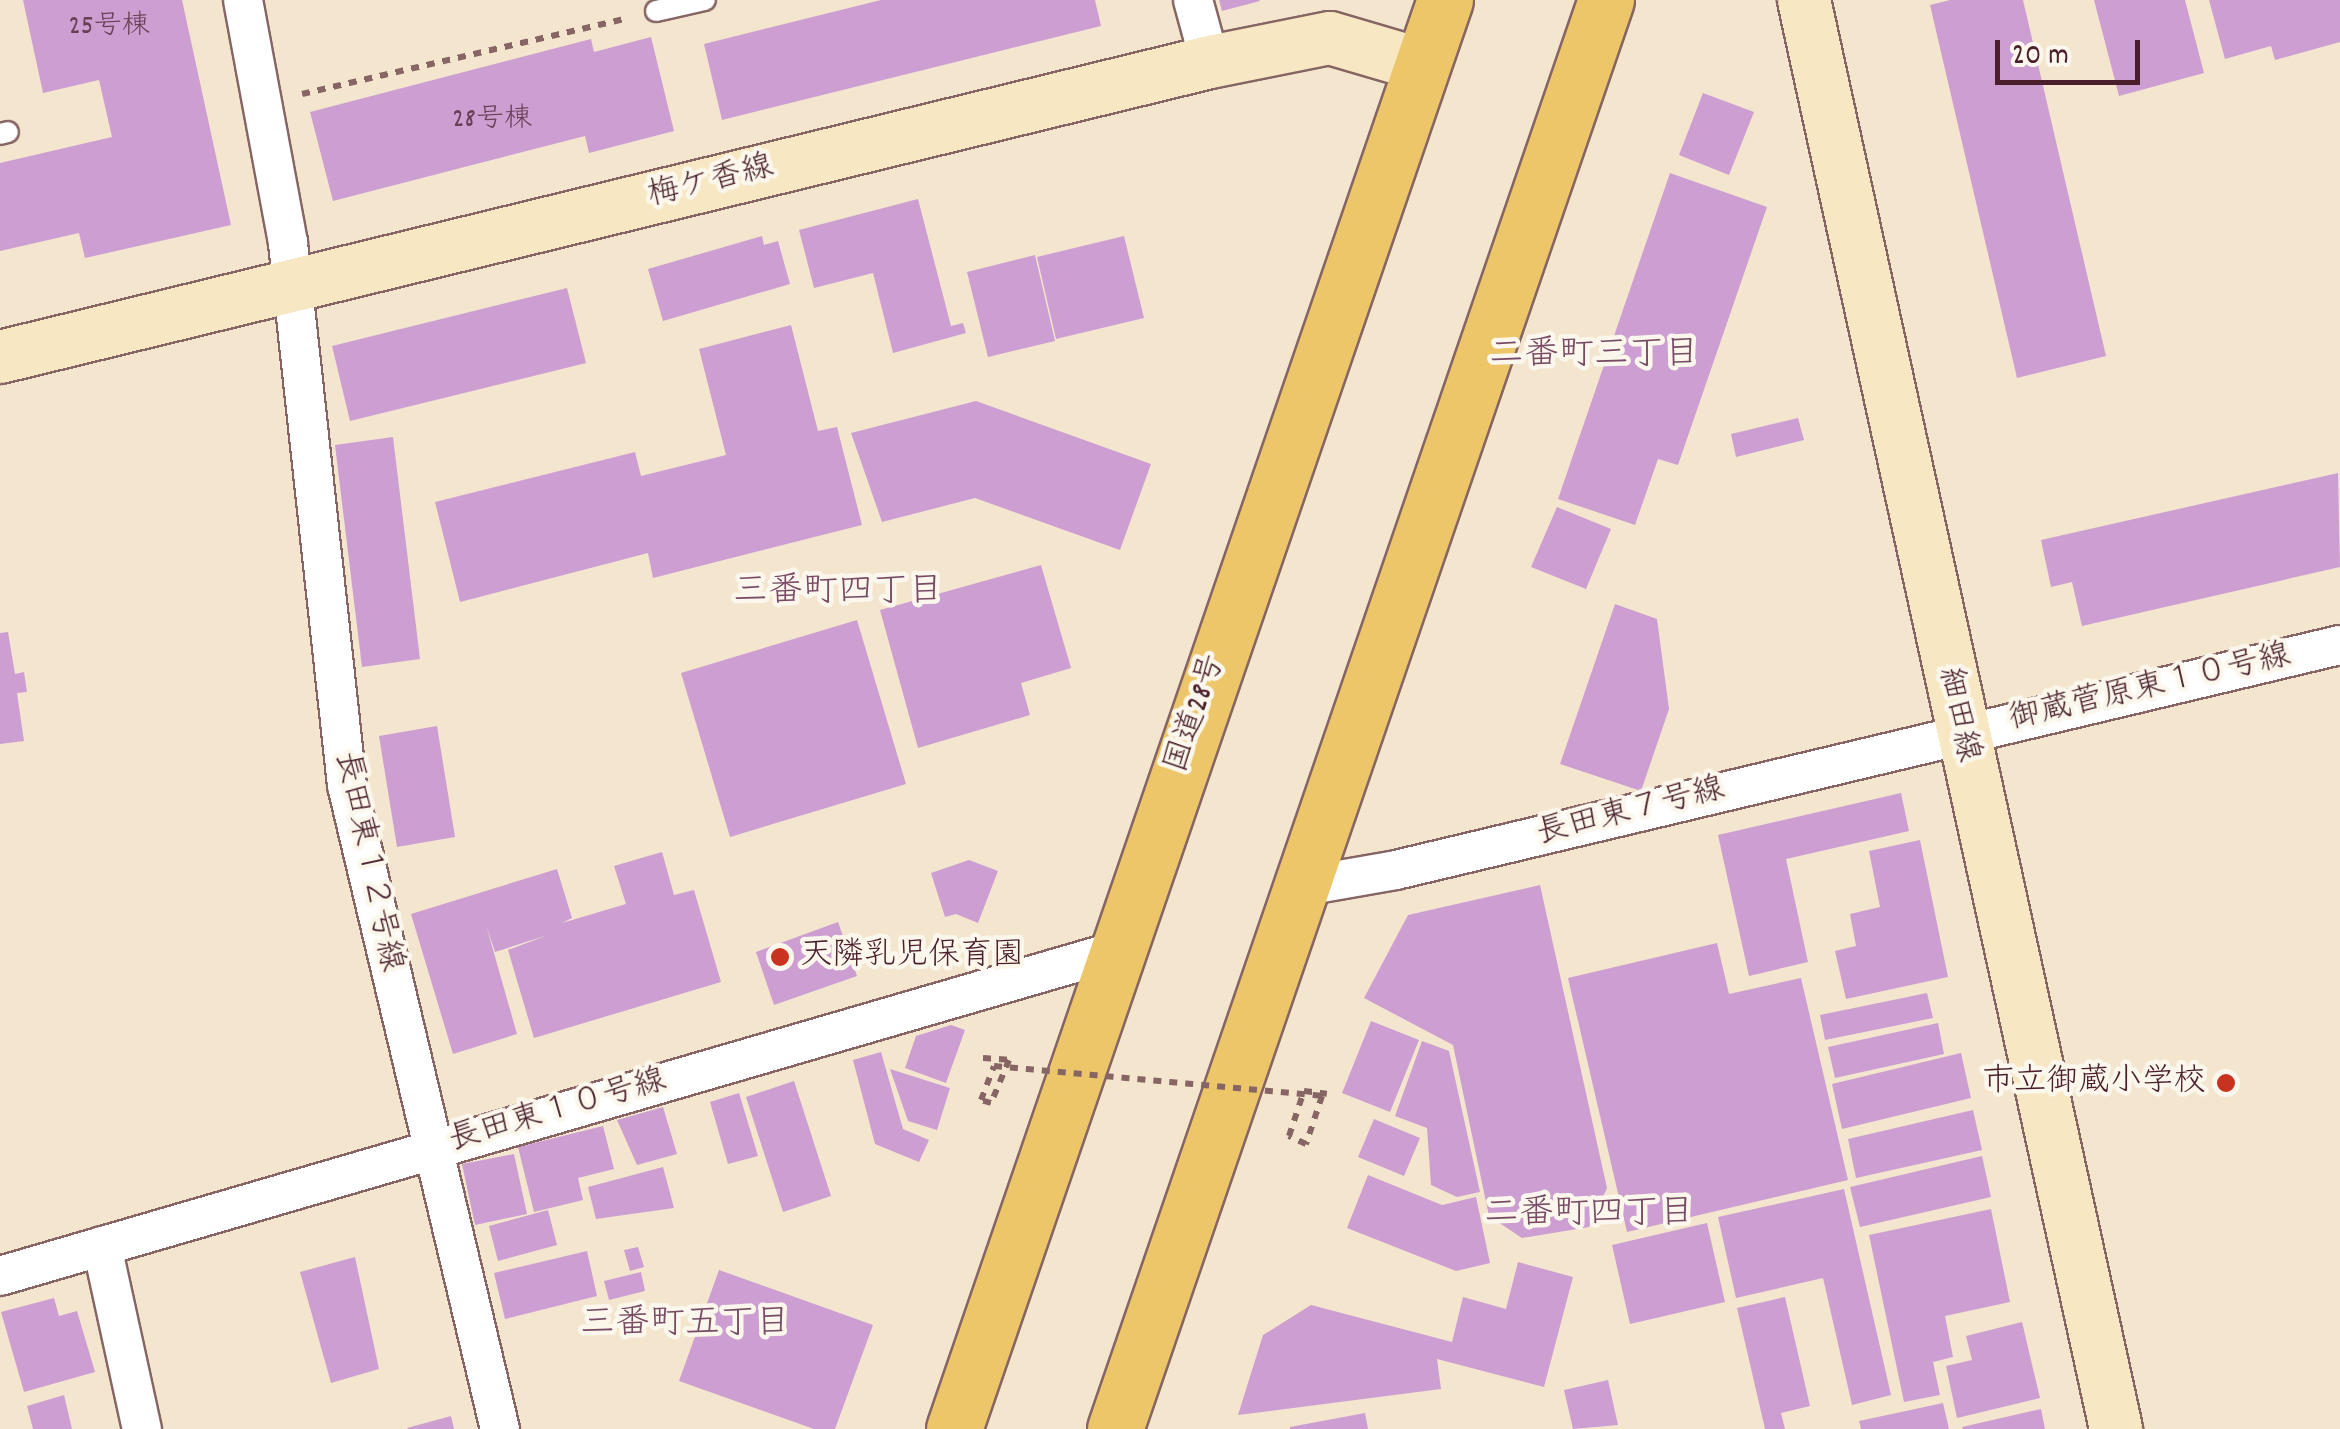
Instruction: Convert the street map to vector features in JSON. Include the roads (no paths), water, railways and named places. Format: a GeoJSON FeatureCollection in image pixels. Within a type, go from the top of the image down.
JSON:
{"type":"FeatureCollection","features":[{"type":"Feature","properties":{"kind":"highway","name":"国道28号"},"geometry":{"type":"LineString","coordinates":[[954,1429],[1445,0]]}},
{"type":"Feature","properties":{"kind":"highway"},"geometry":{"type":"LineString","coordinates":[[1115,1429],[1606,0]]}},
{"type":"Feature","properties":{"kind":"street","name":"長田東１２号線"},"geometry":{"type":"LineString","coordinates":[[242,0],[266,102],[348,785],[500,1429]]}},
{"type":"Feature","properties":{"kind":"street"},"geometry":{"type":"LineString","coordinates":[[1194,0],[1210,62]]}},
{"type":"Feature","properties":{"kind":"street","name":"細田線"},"geometry":{"type":"LineString","coordinates":[[1804,0],[2116,1429]]}},
{"type":"Feature","properties":{"kind":"street","name":"梅ケ香線"},"geometry":{"type":"LineString","coordinates":[[0,357],[1210,62],[1330,38],[1422,66]]}},
{"type":"Feature","properties":{"kind":"street","name":"御蔵菅原東１０号線"},"geometry":{"type":"LineString","coordinates":[[1961,733],[2340,645]]}},
{"type":"Feature","properties":{"kind":"street","name":"長田東７号線"},"geometry":{"type":"LineString","coordinates":[[1299,887],[1396,870],[1961,733]]}},
{"type":"Feature","properties":{"kind":"street","name":"長田東１０号線"},"geometry":{"type":"LineString","coordinates":[[0,1276],[1116,951]]}},
{"type":"Feature","properties":{"kind":"street"},"geometry":{"type":"LineString","coordinates":[[102,1246],[142,1429]]}},
{"type":"Feature","properties":{"kind":"lane"},"geometry":{"type":"LineString","coordinates":[[656,12],[706,0]]}},
{"type":"Feature","properties":{"kind":"place","name":"天隣乳児保育園"},"geometry":{"type":"Point","coordinates":[780,957]}},
{"type":"Feature","properties":{"kind":"place","name":"市立御蔵小学校"},"geometry":{"type":"Point","coordinates":[2226,1083]}},
{"type":"Feature","properties":{"kind":"district","name":"二番町三丁目"},"geometry":{"type":"Point","coordinates":[1594,356]}},
{"type":"Feature","properties":{"kind":"district","name":"三番町四丁目"},"geometry":{"type":"Point","coordinates":[838,593]}},
{"type":"Feature","properties":{"kind":"district","name":"二番町四丁目"},"geometry":{"type":"Point","coordinates":[1589,1215]}},
{"type":"Feature","properties":{"kind":"district","name":"三番町五丁目"},"geometry":{"type":"Point","coordinates":[685,1325]}}]}
